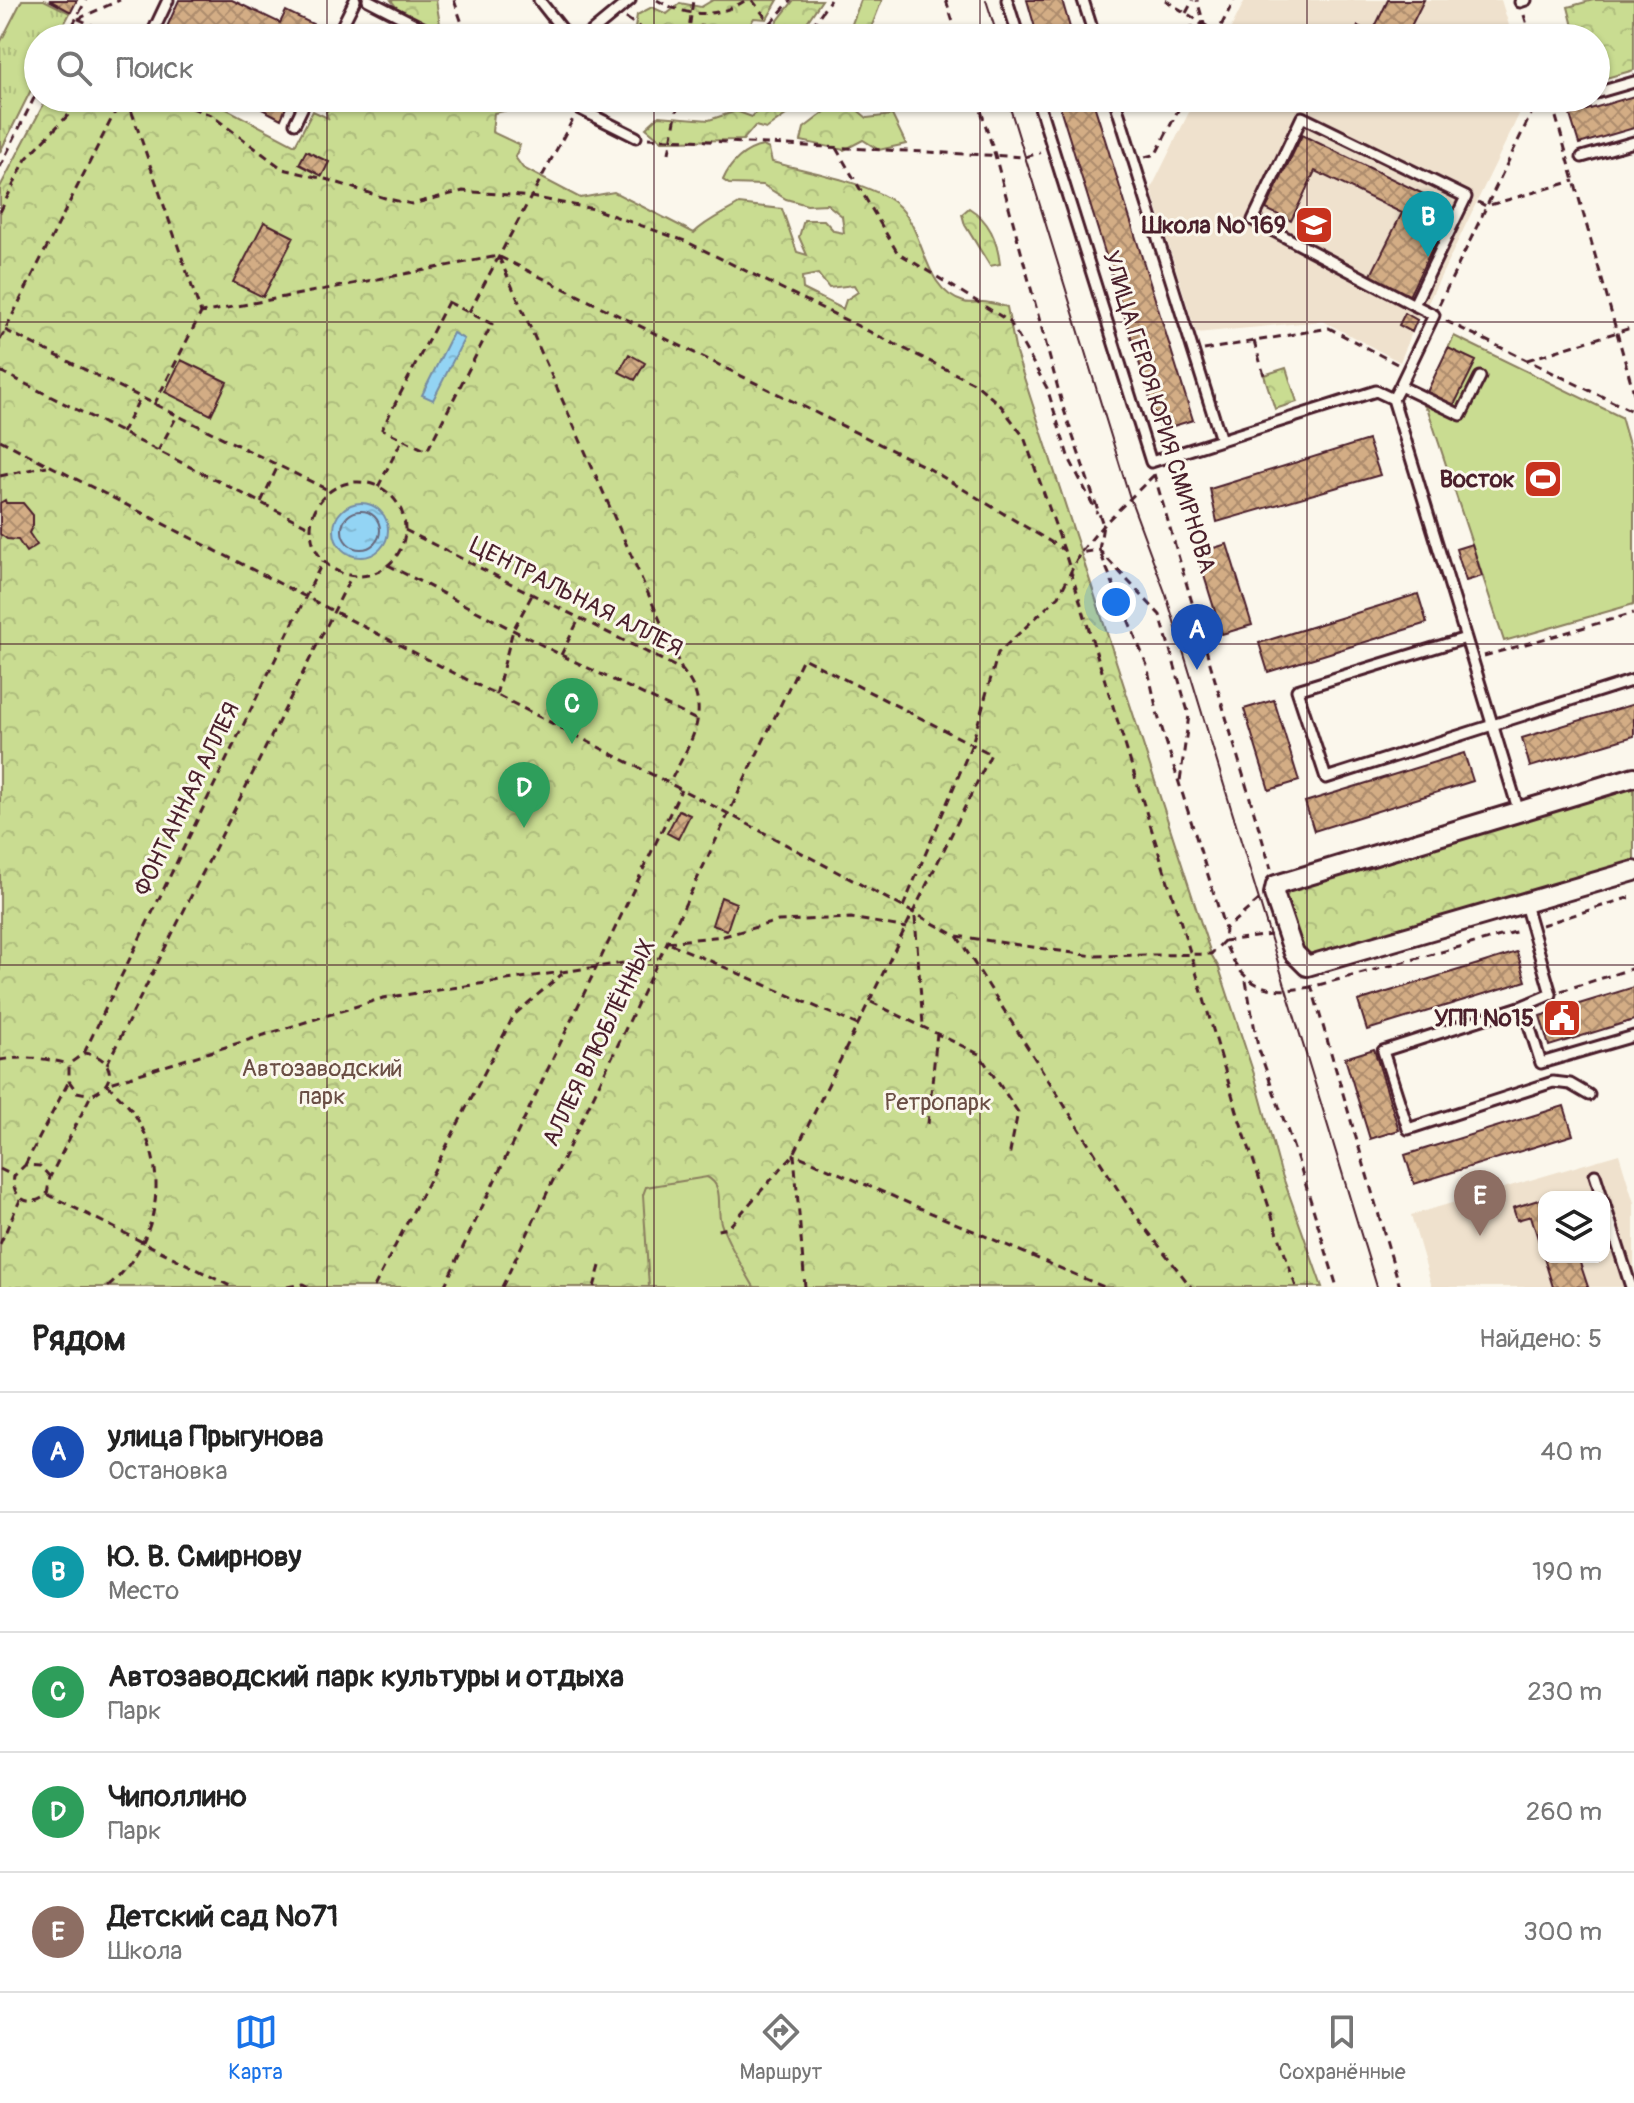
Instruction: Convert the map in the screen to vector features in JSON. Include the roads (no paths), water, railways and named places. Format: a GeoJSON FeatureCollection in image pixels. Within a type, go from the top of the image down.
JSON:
{"type":"FeatureCollection","features":[{"type":"Feature","properties":{"kind":"street"},"geometry":{"type":"LineString","coordinates":[[1634,777],[1275,890],[1294,953],[1307,966],[1634,871]]}},
{"type":"Feature","properties":{"kind":"lane"},"geometry":{"type":"LineString","coordinates":[[157,24],[168,0]]}},
{"type":"Feature","properties":{"kind":"lane"},"geometry":{"type":"LineString","coordinates":[[343,24],[355,0]]}},
{"type":"Feature","properties":{"kind":"lane"},"geometry":{"type":"LineString","coordinates":[[368,0],[415,24]]}},
{"type":"Feature","properties":{"kind":"lane"},"geometry":{"type":"LineString","coordinates":[[539,0],[558,24]]}},
{"type":"Feature","properties":{"kind":"lane"},"geometry":{"type":"LineString","coordinates":[[601,24],[630,0]]}},
{"type":"Feature","properties":{"kind":"lane"},"geometry":{"type":"LineString","coordinates":[[1007,0],[1015,24]]}},
{"type":"Feature","properties":{"kind":"lane"},"geometry":{"type":"LineString","coordinates":[[1083,0],[1091,24]]}},
{"type":"Feature","properties":{"kind":"lane"},"geometry":{"type":"LineString","coordinates":[[1610,89],[1634,82]]}},
{"type":"Feature","properties":{"kind":"lane"},"geometry":{"type":"LineString","coordinates":[[295,123],[300,112]]}},
{"type":"Feature","properties":{"kind":"lane"},"geometry":{"type":"LineString","coordinates":[[585,112],[636,137]]}},
{"type":"Feature","properties":{"kind":"lane","name":"УЛИЦА ГЕРОЯ ЮРИЯ СМИРНОВА"},"geometry":{"type":"LineString","coordinates":[[1041,112],[1151,462],[1221,440]]}},
{"type":"Feature","properties":{"kind":"lane"},"geometry":{"type":"LineString","coordinates":[[1118,112],[1221,440],[1376,391],[1393,399]]}},
{"type":"Feature","properties":{"kind":"lane"},"geometry":{"type":"LineString","coordinates":[[1414,305],[1466,197],[1302,117],[1253,220],[1414,305],[1434,315],[1393,399],[1519,812]]}},
{"type":"Feature","properties":{"kind":"lane"},"geometry":{"type":"LineString","coordinates":[[1582,157],[1634,142]]}},
{"type":"Feature","properties":{"kind":"lane"},"geometry":{"type":"LineString","coordinates":[[1400,386],[1461,415],[1480,377]]}},
{"type":"Feature","properties":{"kind":"lane"},"geometry":{"type":"LineString","coordinates":[[1466,638],[1297,690],[1326,778],[1634,680]]}},
{"type":"Feature","properties":{"kind":"lane"},"geometry":{"type":"LineString","coordinates":[[1525,904],[1551,994],[1383,1051],[1408,1129],[1553,1082],[1570,1084],[1589,1095]]}},
{"type":"Feature","properties":{"kind":"lane"},"geometry":{"type":"LineString","coordinates":[[1523,1006],[1541,1063],[1634,1036]]}},
{"type":"Feature","properties":{"kind":"lane"},"geometry":{"type":"LineString","coordinates":[[1595,1175],[1600,1191]]}},
{"type":"Feature","properties":{"kind":"lane"},"geometry":{"type":"LineString","coordinates":[[1610,1222],[1631,1287]]}},
{"type":"Feature","properties":{"kind":"water"},"geometry":{"type":"Polygon","coordinates":[[[453,333],[464,339],[433,400],[422,395],[453,333]]]}},
{"type":"Feature","properties":{"kind":"water"},"geometry":{"type":"Polygon","coordinates":[[[361,503],[380,511],[388,530],[380,549],[361,557],[342,549],[334,530],[342,511],[361,503]]]}},
{"type":"Feature","properties":{"kind":"tram line"},"geometry":{"type":"LineString","coordinates":[[986,0],[994,24]]}},
{"type":"Feature","properties":{"kind":"tram line"},"geometry":{"type":"LineString","coordinates":[[1011,112],[1130,498],[1166,595],[1377,1287]]}},
{"type":"Feature","properties":{"kind":"place","name":"Школа № 169"},"geometry":{"type":"Point","coordinates":[1314,225]}},
{"type":"Feature","properties":{"kind":"place","name":"Ю. В. Смирнову"},"geometry":{"type":"Point","coordinates":[1428,257]}},
{"type":"Feature","properties":{"kind":"place","name":"Восток"},"geometry":{"type":"Point","coordinates":[1543,479]}},
{"type":"Feature","properties":{"kind":"place","name":"улица Прыгунова"},"geometry":{"type":"Point","coordinates":[1197,670]}},
{"type":"Feature","properties":{"kind":"place","name":"Автозаводский парк культуры и отдыха"},"geometry":{"type":"Point","coordinates":[572,744]}},
{"type":"Feature","properties":{"kind":"place","name":"Чиполлино"},"geometry":{"type":"Point","coordinates":[524,828]}},
{"type":"Feature","properties":{"kind":"place","name":"УПП №15"},"geometry":{"type":"Point","coordinates":[1562,1018]}},
{"type":"Feature","properties":{"kind":"place","name":"Детский сад №71"},"geometry":{"type":"Point","coordinates":[1480,1236]}},
{"type":"Feature","properties":{"kind":"park label","name":"Автозаводский парк"},"geometry":{"type":"Point","coordinates":[322,1082]}},
{"type":"Feature","properties":{"kind":"park label","name":"Ретропарк"},"geometry":{"type":"Point","coordinates":[938,1102]}}]}
